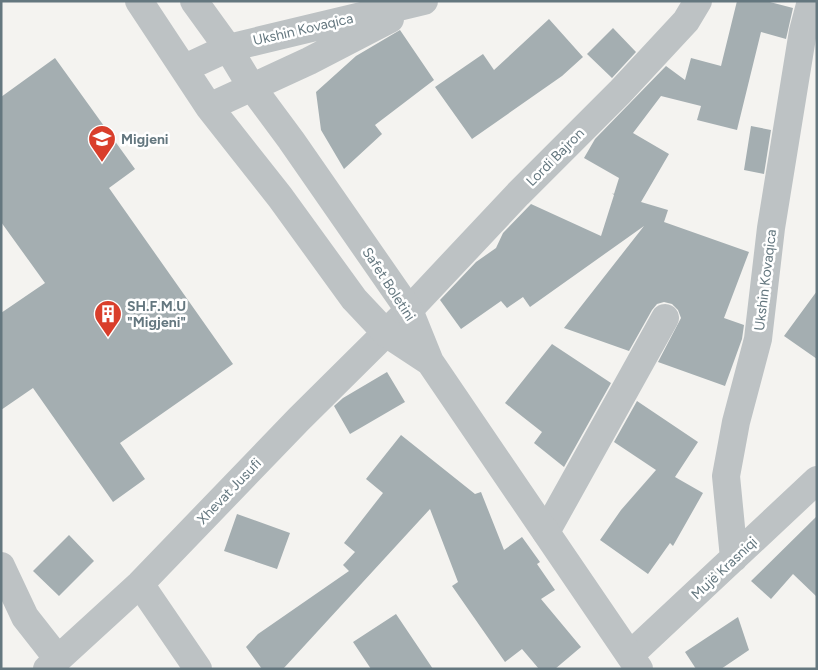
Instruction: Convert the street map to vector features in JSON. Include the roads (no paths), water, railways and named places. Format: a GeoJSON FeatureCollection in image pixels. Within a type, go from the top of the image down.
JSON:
{"type":"FeatureCollection","features":[{"type":"Feature","properties":{"kind":"street"},"geometry":{"type":"LineString","coordinates":[[139,1],[197,87],[354,299],[386,333],[430,362]]}},
{"type":"Feature","properties":{"kind":"street","name":"Safet Boletini"},"geometry":{"type":"LineString","coordinates":[[194,1],[409,310],[430,362],[635,662]]}},
{"type":"Feature","properties":{"kind":"street","name":"Ukshin Kovaqica"},"geometry":{"type":"LineString","coordinates":[[197,87],[239,67],[425,1]]}},
{"type":"Feature","properties":{"kind":"street","name":"Ukshin Kovaqica"},"geometry":{"type":"LineString","coordinates":[[197,87],[239,67],[309,61],[425,1]]}},
{"type":"Feature","properties":{"kind":"street","name":"Lordi Bajron"},"geometry":{"type":"LineString","coordinates":[[409,310],[518,194],[620,92],[686,22],[698,1]]}},
{"type":"Feature","properties":{"kind":"street","name":"Ukshin Kovaqica"},"geometry":{"type":"LineString","coordinates":[[734,558],[726,476],[736,422],[758,339],[771,228],[803,31],[811,1]]}},
{"type":"Feature","properties":{"kind":"street","name":"Xhevat Jusufi"},"geometry":{"type":"LineString","coordinates":[[52,664],[140,584],[299,418],[409,310]]}},
{"type":"Feature","properties":{"kind":"street"},"geometry":{"type":"LineString","coordinates":[[546,532],[665,318]]}},
{"type":"Feature","properties":{"kind":"street","name":"Mujë Krasniqi"},"geometry":{"type":"LineString","coordinates":[[635,662],[734,558],[817,480]]}},
{"type":"Feature","properties":{"kind":"street"},"geometry":{"type":"LineString","coordinates":[[1,566],[25,617],[52,664]]}},
{"type":"Feature","properties":{"kind":"street"},"geometry":{"type":"LineString","coordinates":[[140,584],[198,669]]}},
{"type":"Feature","properties":{"kind":"place","name":"Migjeni"},"geometry":{"type":"Point","coordinates":[102,163]}},
{"type":"Feature","properties":{"kind":"place","name":"SH.F.M.U \"Migjeni\""},"geometry":{"type":"Point","coordinates":[108,338]}}]}
